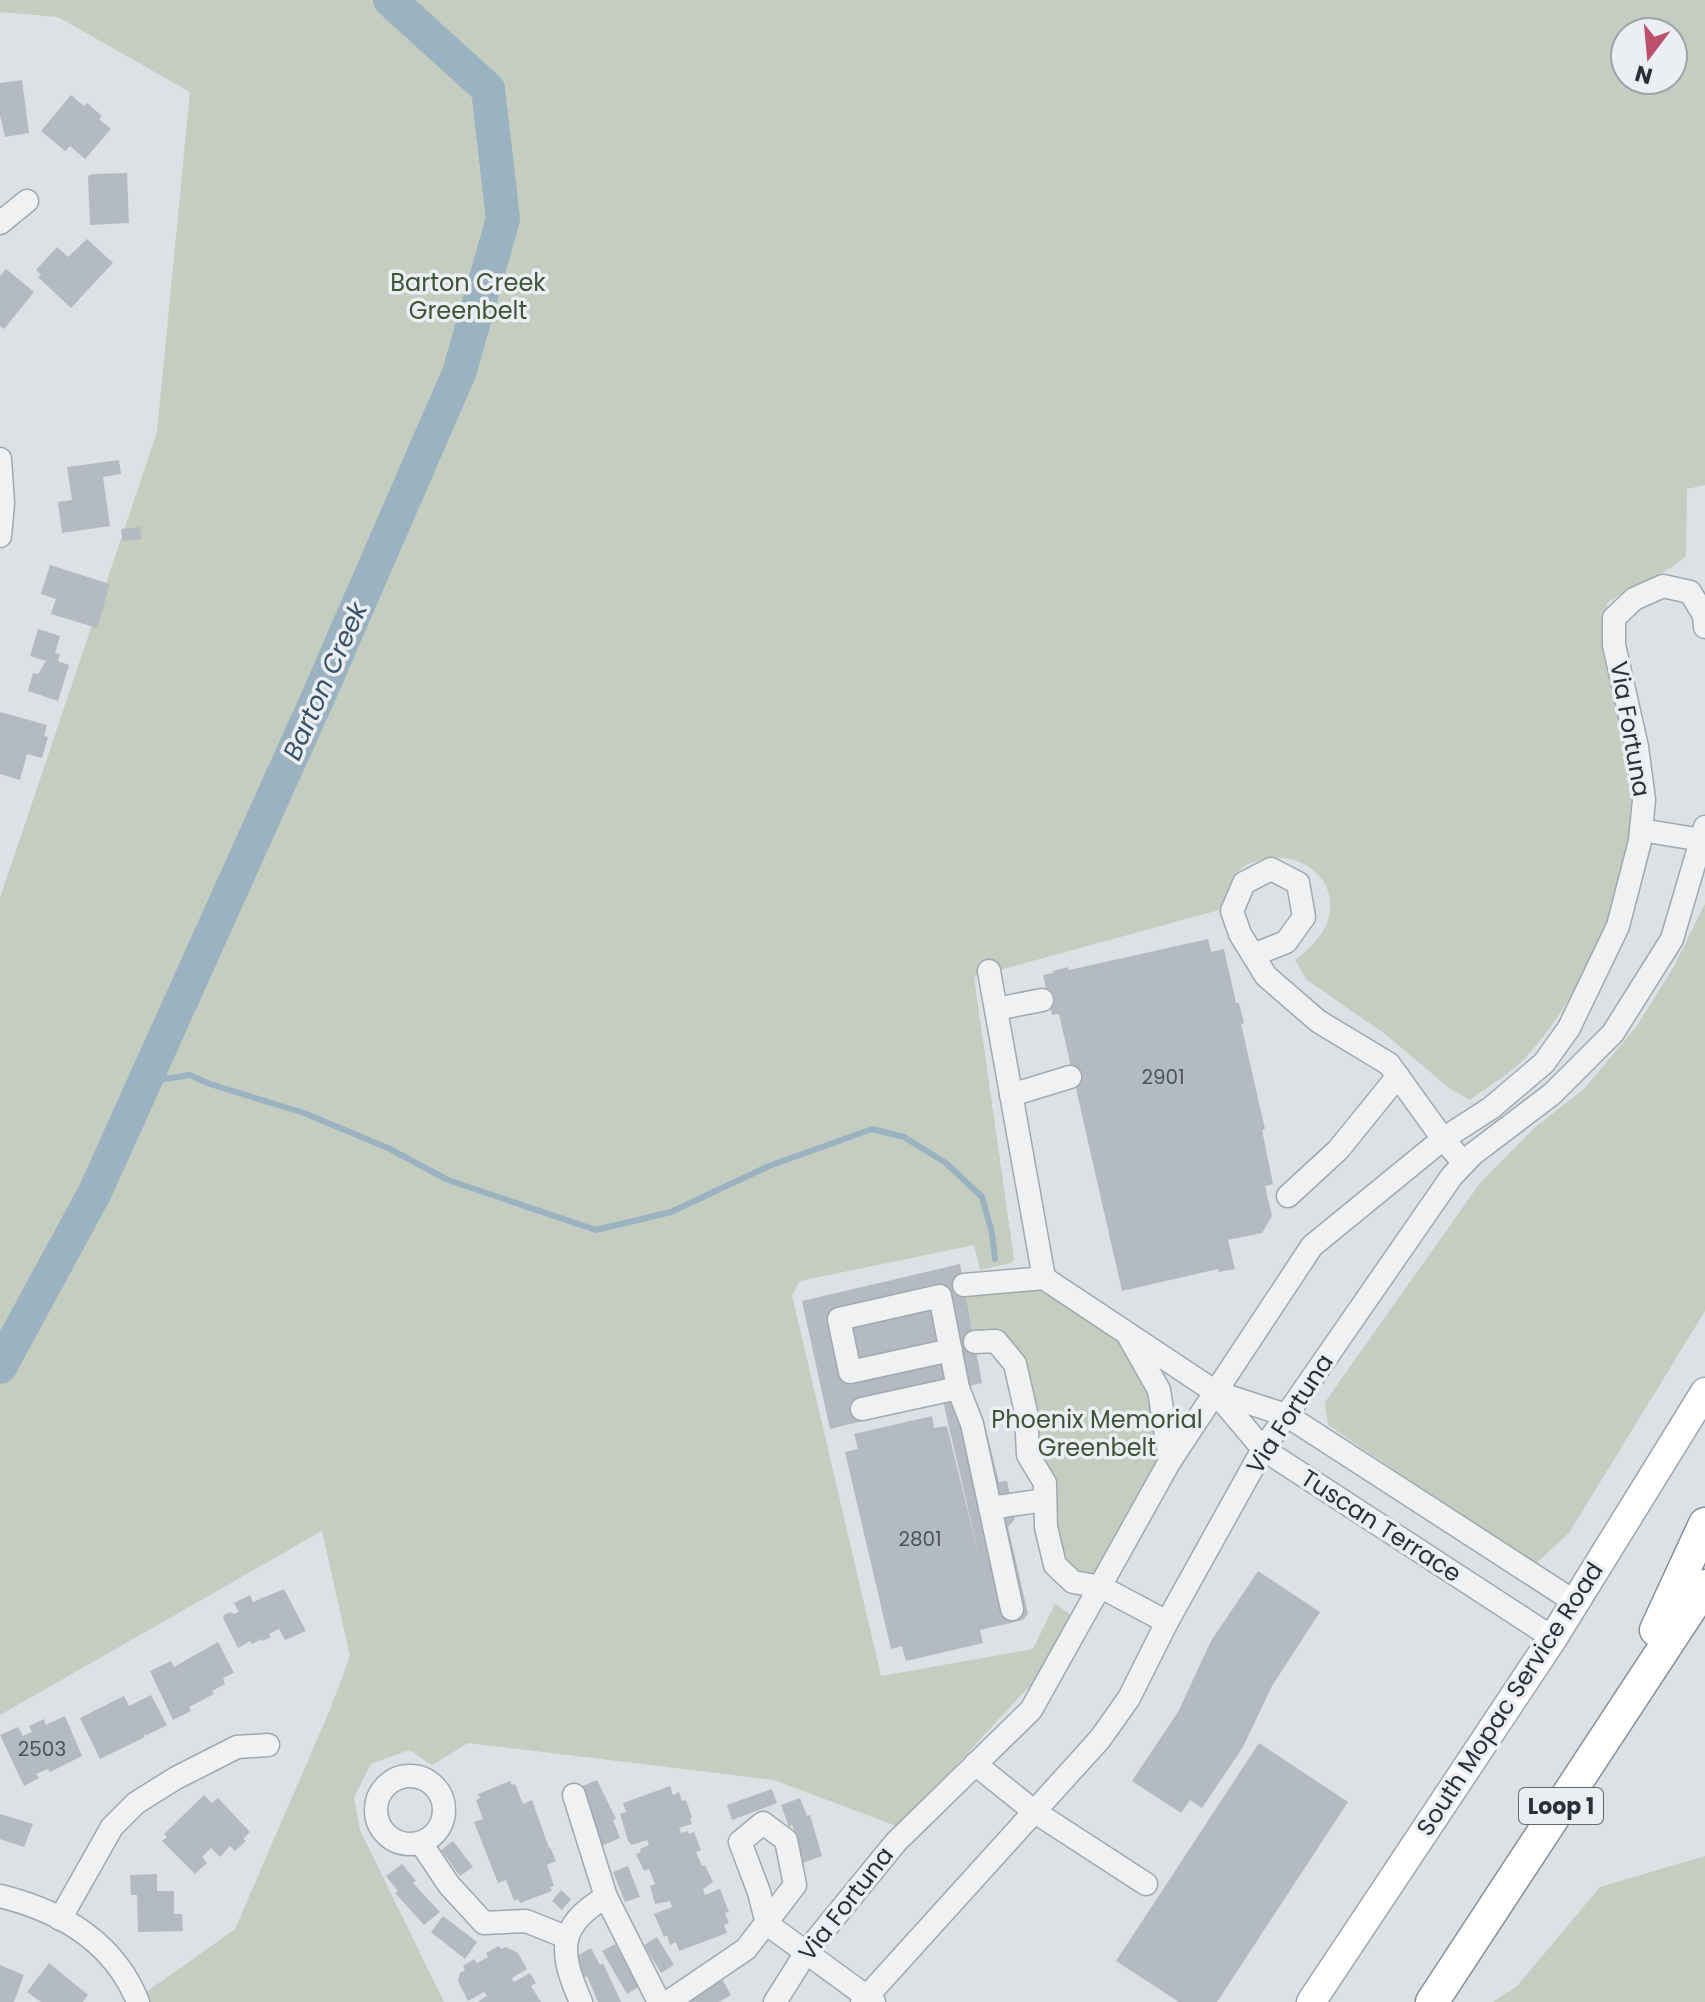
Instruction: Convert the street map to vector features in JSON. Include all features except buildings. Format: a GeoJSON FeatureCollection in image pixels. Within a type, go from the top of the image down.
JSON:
{"type":"FeatureCollection","features":[{"type":"Feature","properties":{"kind":"highway"},"geometry":{"type":"LineString","coordinates":[[1611,1728],[1705,1524]]}},
{"type":"Feature","properties":{"kind":"highway","name":"Loop 1"},"geometry":{"type":"LineString","coordinates":[[1432,2002],[1705,1586]]}},
{"type":"Feature","properties":{"kind":"main road","name":"South Mopac Service Road"},"geometry":{"type":"LineString","coordinates":[[1311,2002],[1553,1638],[1705,1392]]}},
{"type":"Feature","properties":{"kind":"street"},"geometry":{"type":"LineString","coordinates":[[0,223],[27,201]]}},
{"type":"Feature","properties":{"kind":"street"},"geometry":{"type":"LineString","coordinates":[[0,459],[3,503],[0,536]]}},
{"type":"Feature","properties":{"kind":"street","name":"Via Fortuna"},"geometry":{"type":"LineString","coordinates":[[775,2002],[807,1951],[896,1842],[1031,1710],[1170,1461],[1312,1246],[1443,1139],[1491,1108],[1544,1063],[1569,1028],[1618,926],[1634,873],[1641,830],[1644,800],[1637,747],[1614,645],[1614,618],[1634,599],[1663,586],[1690,592],[1704,615],[1705,627]]}},
{"type":"Feature","properties":{"kind":"street"},"geometry":{"type":"LineString","coordinates":[[1641,830],[1703,833]]}},
{"type":"Feature","properties":{"kind":"street","name":"Via Fortuna"},"geometry":{"type":"LineString","coordinates":[[868,2000],[1100,1739],[1129,1698],[1167,1622],[1263,1449],[1452,1176],[1464,1163],[1552,1094],[1613,1033],[1672,939],[1703,833]]}},
{"type":"Feature","properties":{"kind":"street"},"geometry":{"type":"LineString","coordinates":[[1253,955],[1266,976],[1318,1021],[1389,1064],[1464,1163]]}},
{"type":"Feature","properties":{"kind":"street"},"geometry":{"type":"LineString","coordinates":[[989,971],[1044,1278]]}},
{"type":"Feature","properties":{"kind":"street"},"geometry":{"type":"LineString","coordinates":[[996,1009],[1042,1000]]}},
{"type":"Feature","properties":{"kind":"street"},"geometry":{"type":"LineString","coordinates":[[1288,1196],[1338,1150],[1398,1076]]}},
{"type":"Feature","properties":{"kind":"street"},"geometry":{"type":"LineString","coordinates":[[1011,1095],[1070,1077]]}},
{"type":"Feature","properties":{"kind":"street"},"geometry":{"type":"LineString","coordinates":[[964,1285],[1044,1278],[1214,1391]]}},
{"type":"Feature","properties":{"kind":"street"},"geometry":{"type":"LineString","coordinates":[[951,1350],[850,1372],[839,1319],[940,1296],[951,1350],[958,1388],[972,1424],[1012,1609]]}},
{"type":"Feature","properties":{"kind":"street"},"geometry":{"type":"LineString","coordinates":[[1126,1332],[1159,1390],[1170,1461]]}},
{"type":"Feature","properties":{"kind":"street"},"geometry":{"type":"LineString","coordinates":[[975,1342],[996,1341],[1015,1364],[1026,1412],[1028,1455],[1045,1483],[1046,1527],[1055,1565],[1073,1582],[1101,1587],[1167,1622]]}},
{"type":"Feature","properties":{"kind":"street"},"geometry":{"type":"LineString","coordinates":[[862,1409],[958,1388]]}},
{"type":"Feature","properties":{"kind":"street","name":"Tuscan Terrace"},"geometry":{"type":"LineString","coordinates":[[1214,1391],[1286,1415],[1575,1602]]}},
{"type":"Feature","properties":{"kind":"street","name":"Tuscan Terrace"},"geometry":{"type":"LineString","coordinates":[[1214,1391],[1263,1449],[1553,1638]]}},
{"type":"Feature","properties":{"kind":"street"},"geometry":{"type":"LineString","coordinates":[[990,1508],[1045,1500]]}},
{"type":"Feature","properties":{"kind":"street"},"geometry":{"type":"LineString","coordinates":[[60,1919],[112,1827],[136,1803],[176,1778],[237,1747],[268,1745]]}},
{"type":"Feature","properties":{"kind":"street"},"geometry":{"type":"LineString","coordinates":[[975,1764],[1035,1812],[1146,1884]]}},
{"type":"Feature","properties":{"kind":"street"},"geometry":{"type":"LineString","coordinates":[[574,1795],[606,1897],[659,2002]]}},
{"type":"Feature","properties":{"kind":"street"},"geometry":{"type":"LineString","coordinates":[[421,1843],[449,1885],[484,1923],[526,1921],[566,1937]]}},
{"type":"Feature","properties":{"kind":"street"},"geometry":{"type":"LineString","coordinates":[[0,1896],[28,1903],[92,1939],[115,1959],[129,1979],[138,2002]]}},
{"type":"Feature","properties":{"kind":"street"},"geometry":{"type":"LineString","coordinates":[[581,2002],[567,1971],[566,1937],[584,1910],[606,1897]]}},
{"type":"Feature","properties":{"kind":"street"},"geometry":{"type":"LineString","coordinates":[[668,2002],[746,1949],[767,1924],[807,1951],[868,2000]]}},
{"type":"Feature","properties":{"kind":"green space","name":"Barton Creek Greenbelt"},"geometry":{"type":"Polygon","coordinates":[[[0,0],[1705,0],[1705,485],[1687,489],[1686,556],[1668,570],[1607,603],[1605,621],[1631,751],[1635,826],[1622,886],[1611,917],[1598,948],[1565,1006],[1522,1062],[1470,1100],[1449,1088],[1385,1034],[1307,980],[1295,960],[1314,943],[1327,923],[1329,893],[1314,871],[1302,863],[1274,858],[1242,867],[1231,882],[1219,910],[974,977],[1014,1259],[1011,1263],[980,1270],[974,1245],[800,1281],[792,1295],[881,1676],[1033,1649],[1055,1604],[1071,1615],[1037,1678],[899,1827],[774,1780],[468,1743],[432,1765],[409,1750],[371,1764],[354,1797],[360,1830],[444,2002],[149,2002],[145,1993],[235,1929],[329,1712],[350,1656],[322,1531],[0,1715],[0,898],[157,432],[190,92],[58,17],[0,12],[0,0]]]}},
{"type":"Feature","properties":{"kind":"green space"},"geometry":{"type":"Polygon","coordinates":[[[1705,904],[1705,1311],[1569,1533],[1534,1565],[1328,1425],[1325,1402],[1480,1183],[1534,1128],[1585,1088],[1636,1027],[1673,968],[1705,904]]]}},
{"type":"Feature","properties":{"kind":"green space","name":"Phoenix Memorial Greenbelt"},"geometry":{"type":"Polygon","coordinates":[[[1044,1278],[1126,1332],[1159,1390],[1170,1461],[1101,1587],[1055,1565],[1015,1364],[975,1342],[964,1285],[1044,1278]]]}},
{"type":"Feature","properties":{"kind":"green space"},"geometry":{"type":"Polygon","coordinates":[[[1705,1856],[1705,2002],[1493,2002],[1517,1986],[1600,1887],[1705,1856]]]}},
{"type":"Feature","properties":{"kind":"waterway","name":"Barton Creek"},"geometry":{"type":"LineString","coordinates":[[0,1367],[95,1192],[319,695],[459,373],[503,219],[488,89],[390,0]]}},
{"type":"Feature","properties":{"kind":"waterway"},"geometry":{"type":"LineString","coordinates":[[145,1082],[190,1075],[304,1113],[388,1148],[448,1180],[596,1230],[671,1212],[769,1166],[872,1129],[904,1137],[946,1163],[982,1197],[995,1259]]}}]}
